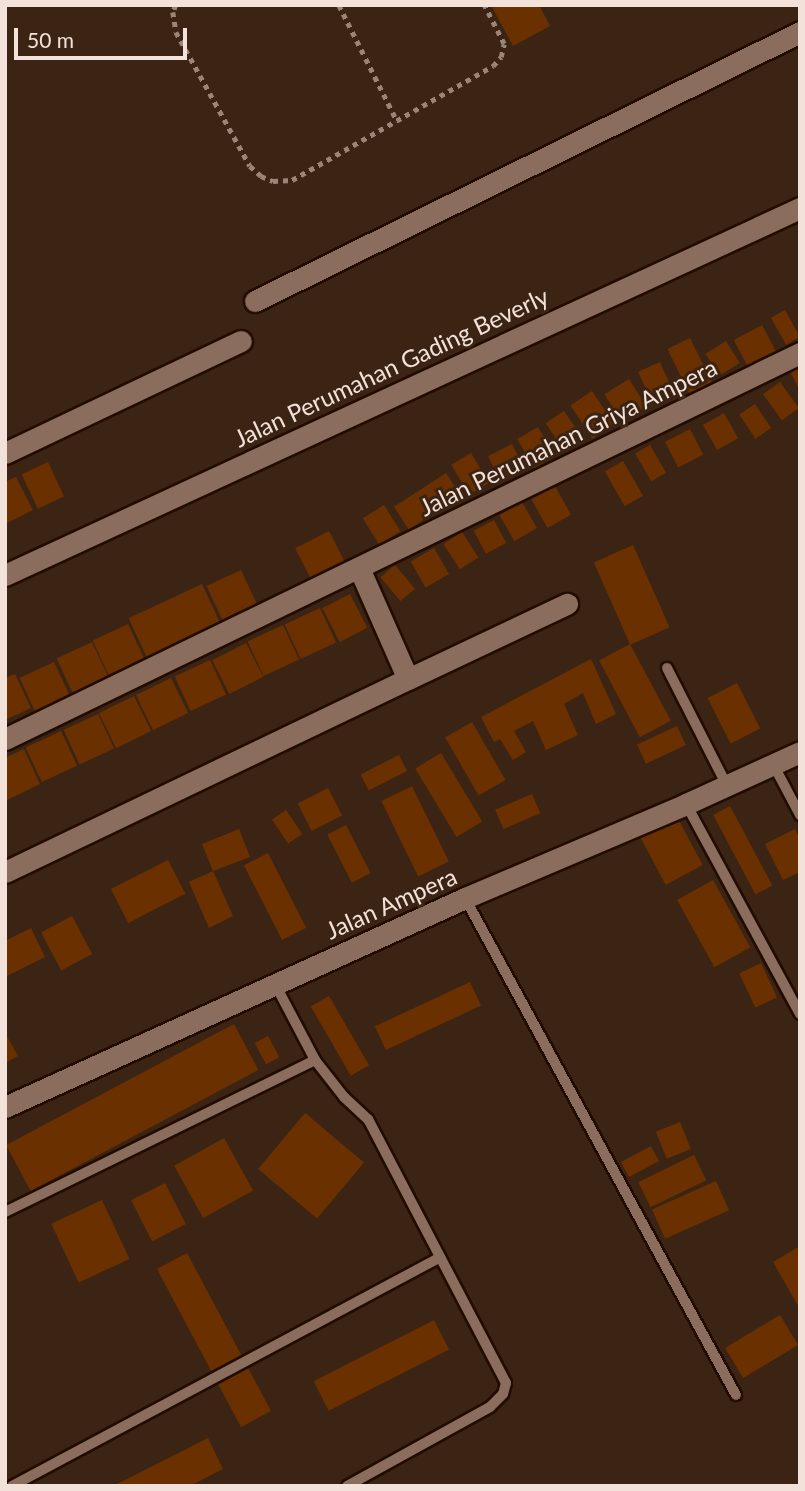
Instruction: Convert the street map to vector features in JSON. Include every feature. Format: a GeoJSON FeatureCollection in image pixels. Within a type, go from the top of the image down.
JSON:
{"type":"FeatureCollection","features":[{"type":"Feature","properties":{"kind":"street"},"geometry":{"type":"LineString","coordinates":[[255,301],[800,32]]}},
{"type":"Feature","properties":{"kind":"street","name":"Jalan Perumahan Gading Beverly"},"geometry":{"type":"LineString","coordinates":[[5,575],[800,208]]}},
{"type":"Feature","properties":{"kind":"street"},"geometry":{"type":"LineString","coordinates":[[5,453],[242,341]]}},
{"type":"Feature","properties":{"kind":"street","name":"Jalan Perumahan Griya Ampera"},"geometry":{"type":"LineString","coordinates":[[5,739],[800,353]]}},
{"type":"Feature","properties":{"kind":"street"},"geometry":{"type":"LineString","coordinates":[[359,568],[408,679]]}},
{"type":"Feature","properties":{"kind":"street"},"geometry":{"type":"LineString","coordinates":[[5,872],[566,604]]}},
{"type":"Feature","properties":{"kind":"street","name":"Jalan Ampera"},"geometry":{"type":"LineString","coordinates":[[5,1107],[465,898],[686,804],[800,752]]}},
{"type":"Feature","properties":{"kind":"lane"},"geometry":{"type":"LineString","coordinates":[[667,668],[727,786]]}},
{"type":"Feature","properties":{"kind":"lane"},"geometry":{"type":"LineString","coordinates":[[773,764],[800,815]]}},
{"type":"Feature","properties":{"kind":"lane"},"geometry":{"type":"LineString","coordinates":[[686,804],[800,1014]]}},
{"type":"Feature","properties":{"kind":"lane"},"geometry":{"type":"LineString","coordinates":[[465,898],[736,1395]]}},
{"type":"Feature","properties":{"kind":"lane"},"geometry":{"type":"LineString","coordinates":[[275,984],[315,1060],[344,1097],[368,1119],[506,1383],[503,1394],[490,1407],[347,1486]]}},
{"type":"Feature","properties":{"kind":"lane"},"geometry":{"type":"LineString","coordinates":[[5,1212],[315,1060]]}},
{"type":"Feature","properties":{"kind":"lane"},"geometry":{"type":"LineString","coordinates":[[5,1475],[12,1486],[440,1257]]}},
{"type":"Feature","properties":{"kind":"path"},"geometry":{"type":"LineString","coordinates":[[176,5],[173,12],[176,32],[250,166],[261,176],[273,181],[292,180],[493,66],[501,57],[504,44],[484,5]]}},
{"type":"Feature","properties":{"kind":"path"},"geometry":{"type":"LineString","coordinates":[[339,5],[397,121]]}},
{"type":"Feature","properties":{"kind":"building"},"geometry":{"type":"Polygon","coordinates":[[[491,5],[539,5],[550,26],[513,46],[491,5]]]}},
{"type":"Feature","properties":{"kind":"building"},"geometry":{"type":"Polygon","coordinates":[[[785,310],[800,337],[786,345],[771,318],[785,310]]]}},
{"type":"Feature","properties":{"kind":"building"},"geometry":{"type":"Polygon","coordinates":[[[762,325],[776,351],[748,367],[734,340],[762,325]]]}},
{"type":"Feature","properties":{"kind":"building"},"geometry":{"type":"Polygon","coordinates":[[[690,338],[712,384],[690,395],[668,349],[690,338]]]}},
{"type":"Feature","properties":{"kind":"building"},"geometry":{"type":"Polygon","coordinates":[[[726,341],[740,363],[719,376],[706,354],[726,341]]]}},
{"type":"Feature","properties":{"kind":"building"},"geometry":{"type":"Polygon","coordinates":[[[660,362],[673,391],[651,401],[638,372],[660,362]]]}},
{"type":"Feature","properties":{"kind":"building"},"geometry":{"type":"Polygon","coordinates":[[[800,366],[800,390],[790,372],[800,366]]]}},
{"type":"Feature","properties":{"kind":"building"},"geometry":{"type":"Polygon","coordinates":[[[629,379],[646,406],[621,422],[604,394],[629,379]]]}},
{"type":"Feature","properties":{"kind":"building"},"geometry":{"type":"Polygon","coordinates":[[[780,382],[799,408],[782,420],[763,394],[780,382]]]}},
{"type":"Feature","properties":{"kind":"building"},"geometry":{"type":"Polygon","coordinates":[[[592,391],[614,424],[593,439],[570,406],[592,391]]]}},
{"type":"Feature","properties":{"kind":"building"},"geometry":{"type":"Polygon","coordinates":[[[755,404],[771,428],[755,439],[739,415],[755,404]]]}},
{"type":"Feature","properties":{"kind":"building"},"geometry":{"type":"Polygon","coordinates":[[[564,411],[581,436],[563,448],[546,423],[564,411]]]}},
{"type":"Feature","properties":{"kind":"building"},"geometry":{"type":"Polygon","coordinates":[[[724,413],[738,438],[717,450],[703,425],[724,413]]]}},
{"type":"Feature","properties":{"kind":"building"},"geometry":{"type":"Polygon","coordinates":[[[538,427],[555,456],[534,468],[517,439],[538,427]]]}},
{"type":"Feature","properties":{"kind":"building"},"geometry":{"type":"Polygon","coordinates":[[[690,429],[703,455],[678,468],[665,442],[690,429]]]}},
{"type":"Feature","properties":{"kind":"building"},"geometry":{"type":"Polygon","coordinates":[[[512,444],[524,468],[500,480],[488,456],[512,444]]]}},
{"type":"Feature","properties":{"kind":"building"},"geometry":{"type":"Polygon","coordinates":[[[650,445],[666,473],[651,481],[635,453],[650,445]]]}},
{"type":"Feature","properties":{"kind":"building"},"geometry":{"type":"Polygon","coordinates":[[[471,453],[489,483],[469,495],[451,465],[471,453]]]}},
{"type":"Feature","properties":{"kind":"building"},"geometry":{"type":"Polygon","coordinates":[[[623,461],[643,496],[625,506],[605,471],[623,461]]]}},
{"type":"Feature","properties":{"kind":"building"},"geometry":{"type":"Polygon","coordinates":[[[48,462],[64,496],[38,509],[22,474],[48,462]]]}},
{"type":"Feature","properties":{"kind":"building"},"geometry":{"type":"Polygon","coordinates":[[[446,473],[461,496],[409,529],[394,507],[446,473]]]}},
{"type":"Feature","properties":{"kind":"building"},"geometry":{"type":"Polygon","coordinates":[[[16,477],[33,510],[7,523],[5,482],[16,477]]]}},
{"type":"Feature","properties":{"kind":"building"},"geometry":{"type":"Polygon","coordinates":[[[555,486],[571,515],[547,528],[531,499],[555,486]]]}},
{"type":"Feature","properties":{"kind":"building"},"geometry":{"type":"Polygon","coordinates":[[[522,502],[537,528],[514,541],[499,515],[522,502]]]}},
{"type":"Feature","properties":{"kind":"building"},"geometry":{"type":"Polygon","coordinates":[[[384,505],[400,531],[379,545],[363,518],[384,505]]]}},
{"type":"Feature","properties":{"kind":"building"},"geometry":{"type":"Polygon","coordinates":[[[494,520],[506,543],[486,554],[474,531],[494,520]]]}},
{"type":"Feature","properties":{"kind":"building"},"geometry":{"type":"Polygon","coordinates":[[[329,531],[346,565],[312,582],[295,548],[329,531]]]}},
{"type":"Feature","properties":{"kind":"building"},"geometry":{"type":"Polygon","coordinates":[[[462,532],[478,557],[460,569],[444,544],[462,532]]]}},
{"type":"Feature","properties":{"kind":"building"},"geometry":{"type":"Polygon","coordinates":[[[633,545],[670,627],[630,645],[594,562],[633,545]]]}},
{"type":"Feature","properties":{"kind":"building"},"geometry":{"type":"Polygon","coordinates":[[[434,548],[449,574],[426,587],[411,562],[434,548]]]}},
{"type":"Feature","properties":{"kind":"building"},"geometry":{"type":"Polygon","coordinates":[[[395,565],[415,589],[400,601],[380,577],[395,565]]]}},
{"type":"Feature","properties":{"kind":"building"},"geometry":{"type":"Polygon","coordinates":[[[241,570],[257,604],[223,620],[207,586],[241,570]]]}},
{"type":"Feature","properties":{"kind":"building"},"geometry":{"type":"Polygon","coordinates":[[[202,584],[223,629],[150,664],[129,618],[202,584]]]}},
{"type":"Feature","properties":{"kind":"building"},"geometry":{"type":"Polygon","coordinates":[[[350,594],[367,628],[340,642],[322,608],[350,594]]]}},
{"type":"Feature","properties":{"kind":"building"},"geometry":{"type":"Polygon","coordinates":[[[320,608],[336,642],[301,659],[285,624],[320,608]]]}},
{"type":"Feature","properties":{"kind":"building"},"geometry":{"type":"Polygon","coordinates":[[[128,624],[144,658],[109,675],[93,640],[128,624]]]}},
{"type":"Feature","properties":{"kind":"building"},"geometry":{"type":"Polygon","coordinates":[[[283,625],[299,659],[264,676],[248,641],[283,625]]]}},
{"type":"Feature","properties":{"kind":"building"},"geometry":{"type":"Polygon","coordinates":[[[92,642],[108,676],[73,693],[57,658],[92,642]]]}},
{"type":"Feature","properties":{"kind":"building"},"geometry":{"type":"Polygon","coordinates":[[[246,643],[263,677],[229,694],[212,660],[246,643]]]}},
{"type":"Feature","properties":{"kind":"building"},"geometry":{"type":"Polygon","coordinates":[[[630,644],[671,721],[640,737],[599,660],[630,644]]]}},
{"type":"Feature","properties":{"kind":"building"},"geometry":{"type":"Polygon","coordinates":[[[591,659],[616,714],[596,724],[583,693],[564,704],[578,735],[546,750],[533,721],[514,731],[526,752],[513,760],[500,739],[494,742],[481,717],[591,659]]]}},
{"type":"Feature","properties":{"kind":"building"},"geometry":{"type":"Polygon","coordinates":[[[210,660],[226,694],[191,711],[175,676],[210,660]]]}},
{"type":"Feature","properties":{"kind":"building"},"geometry":{"type":"Polygon","coordinates":[[[54,662],[70,696],[36,712],[20,678],[54,662]]]}},
{"type":"Feature","properties":{"kind":"building"},"geometry":{"type":"Polygon","coordinates":[[[15,674],[31,708],[5,720],[5,678],[15,674]]]}},
{"type":"Feature","properties":{"kind":"building"},"geometry":{"type":"Polygon","coordinates":[[[171,678],[188,713],[153,730],[136,695],[171,678]]]}},
{"type":"Feature","properties":{"kind":"building"},"geometry":{"type":"Polygon","coordinates":[[[737,683],[760,728],[731,743],[708,698],[737,683]]]}},
{"type":"Feature","properties":{"kind":"building"},"geometry":{"type":"Polygon","coordinates":[[[134,696],[151,731],[116,748],[99,713],[134,696]]]}},
{"type":"Feature","properties":{"kind":"building"},"geometry":{"type":"Polygon","coordinates":[[[98,714],[114,748],[80,764],[64,730],[98,714]]]}},
{"type":"Feature","properties":{"kind":"building"},"geometry":{"type":"Polygon","coordinates":[[[472,722],[506,780],[479,796],[445,738],[472,722]]]}},
{"type":"Feature","properties":{"kind":"building"},"geometry":{"type":"Polygon","coordinates":[[[677,726],[686,745],[646,764],[637,745],[677,726]]]}},
{"type":"Feature","properties":{"kind":"building"},"geometry":{"type":"Polygon","coordinates":[[[61,731],[77,765],[42,782],[26,747],[61,731]]]}},
{"type":"Feature","properties":{"kind":"building"},"geometry":{"type":"Polygon","coordinates":[[[24,749],[40,784],[5,801],[5,758],[24,749]]]}},
{"type":"Feature","properties":{"kind":"building"},"geometry":{"type":"Polygon","coordinates":[[[441,753],[482,822],[456,837],[415,768],[441,753]]]}},
{"type":"Feature","properties":{"kind":"building"},"geometry":{"type":"Polygon","coordinates":[[[399,755],[407,771],[369,791],[361,775],[399,755]]]}},
{"type":"Feature","properties":{"kind":"building"},"geometry":{"type":"Polygon","coordinates":[[[412,786],[449,861],[418,876],[381,801],[412,786]]]}},
{"type":"Feature","properties":{"kind":"building"},"geometry":{"type":"Polygon","coordinates":[[[328,788],[342,816],[312,831],[298,803],[328,788]]]}},
{"type":"Feature","properties":{"kind":"building"},"geometry":{"type":"Polygon","coordinates":[[[532,794],[540,813],[503,829],[495,810],[532,794]]]}},
{"type":"Feature","properties":{"kind":"building"},"geometry":{"type":"Polygon","coordinates":[[[730,806],[772,885],[755,894],[713,815],[730,806]]]}},
{"type":"Feature","properties":{"kind":"building"},"geometry":{"type":"Polygon","coordinates":[[[286,810],[302,834],[288,844],[272,820],[286,810]]]}},
{"type":"Feature","properties":{"kind":"building"},"geometry":{"type":"Polygon","coordinates":[[[675,813],[703,865],[666,885],[638,833],[675,813]]]}},
{"type":"Feature","properties":{"kind":"building"},"geometry":{"type":"Polygon","coordinates":[[[346,825],[371,873],[352,883],[327,835],[346,825]]]}},
{"type":"Feature","properties":{"kind":"building"},"geometry":{"type":"Polygon","coordinates":[[[239,829],[250,857],[213,871],[202,844],[239,829]]]}},
{"type":"Feature","properties":{"kind":"building"},"geometry":{"type":"Polygon","coordinates":[[[795,829],[800,839],[800,872],[783,880],[765,844],[795,829]]]}},
{"type":"Feature","properties":{"kind":"building"},"geometry":{"type":"Polygon","coordinates":[[[268,853],[306,928],[282,940],[244,865],[268,853]]]}},
{"type":"Feature","properties":{"kind":"building"},"geometry":{"type":"Polygon","coordinates":[[[168,860],[185,894],[128,923],[111,889],[168,860]]]}},
{"type":"Feature","properties":{"kind":"building"},"geometry":{"type":"Polygon","coordinates":[[[213,871],[233,916],[209,928],[189,882],[213,871]]]}},
{"type":"Feature","properties":{"kind":"building"},"geometry":{"type":"Polygon","coordinates":[[[713,880],[750,947],[714,967],[677,900],[713,880]]]}},
{"type":"Feature","properties":{"kind":"building"},"geometry":{"type":"Polygon","coordinates":[[[72,916],[92,954],[61,970],[41,932],[72,916]]]}},
{"type":"Feature","properties":{"kind":"building"},"geometry":{"type":"Polygon","coordinates":[[[31,928],[45,957],[5,977],[5,941],[31,928]]]}},
{"type":"Feature","properties":{"kind":"building"},"geometry":{"type":"Polygon","coordinates":[[[761,963],[777,997],[755,1008],[739,973],[761,963]]]}},
{"type":"Feature","properties":{"kind":"building"},"geometry":{"type":"Polygon","coordinates":[[[470,982],[481,1006],[386,1050],[375,1026],[470,982]]]}},
{"type":"Feature","properties":{"kind":"building"},"geometry":{"type":"Polygon","coordinates":[[[329,996],[369,1065],[351,1076],[311,1006],[329,996]]]}},
{"type":"Feature","properties":{"kind":"building"},"geometry":{"type":"Polygon","coordinates":[[[234,1024],[258,1070],[31,1191],[6,1145],[234,1024]]]}},
{"type":"Feature","properties":{"kind":"building"},"geometry":{"type":"Polygon","coordinates":[[[5,1033],[18,1056],[5,1063],[5,1033]]]}},
{"type":"Feature","properties":{"kind":"building"},"geometry":{"type":"Polygon","coordinates":[[[268,1036],[279,1057],[266,1064],[255,1043],[268,1036]]]}},
{"type":"Feature","properties":{"kind":"building"},"geometry":{"type":"Polygon","coordinates":[[[305,1113],[364,1162],[317,1218],[258,1169],[305,1113]]]}},
{"type":"Feature","properties":{"kind":"building"},"geometry":{"type":"Polygon","coordinates":[[[680,1122],[691,1149],[667,1159],[656,1132],[680,1122]]]}},
{"type":"Feature","properties":{"kind":"building"},"geometry":{"type":"Polygon","coordinates":[[[224,1138],[253,1190],[203,1218],[174,1166],[224,1138]]]}},
{"type":"Feature","properties":{"kind":"building"},"geometry":{"type":"Polygon","coordinates":[[[651,1146],[659,1161],[629,1177],[621,1162],[651,1146]]]}},
{"type":"Feature","properties":{"kind":"building"},"geometry":{"type":"Polygon","coordinates":[[[694,1155],[706,1180],[651,1207],[638,1182],[694,1155]]]}},
{"type":"Feature","properties":{"kind":"building"},"geometry":{"type":"Polygon","coordinates":[[[716,1181],[729,1210],[665,1239],[652,1209],[716,1181]]]}},
{"type":"Feature","properties":{"kind":"building"},"geometry":{"type":"Polygon","coordinates":[[[165,1183],[186,1224],[152,1241],[131,1200],[165,1183]]]}},
{"type":"Feature","properties":{"kind":"building"},"geometry":{"type":"Polygon","coordinates":[[[102,1200],[129,1259],[79,1283],[51,1224],[102,1200]]]}},
{"type":"Feature","properties":{"kind":"building"},"geometry":{"type":"Polygon","coordinates":[[[800,1246],[800,1309],[773,1262],[800,1246]]]}},
{"type":"Feature","properties":{"kind":"building"},"geometry":{"type":"Polygon","coordinates":[[[187,1253],[271,1411],[241,1427],[157,1269],[187,1253]]]}},
{"type":"Feature","properties":{"kind":"building"},"geometry":{"type":"Polygon","coordinates":[[[780,1315],[798,1345],[743,1378],[725,1348],[780,1315]]]}},
{"type":"Feature","properties":{"kind":"building"},"geometry":{"type":"Polygon","coordinates":[[[434,1320],[449,1349],[329,1411],[314,1381],[434,1320]]]}},
{"type":"Feature","properties":{"kind":"building"},"geometry":{"type":"Polygon","coordinates":[[[208,1438],[223,1469],[190,1486],[113,1486],[208,1438]]]}}]}
